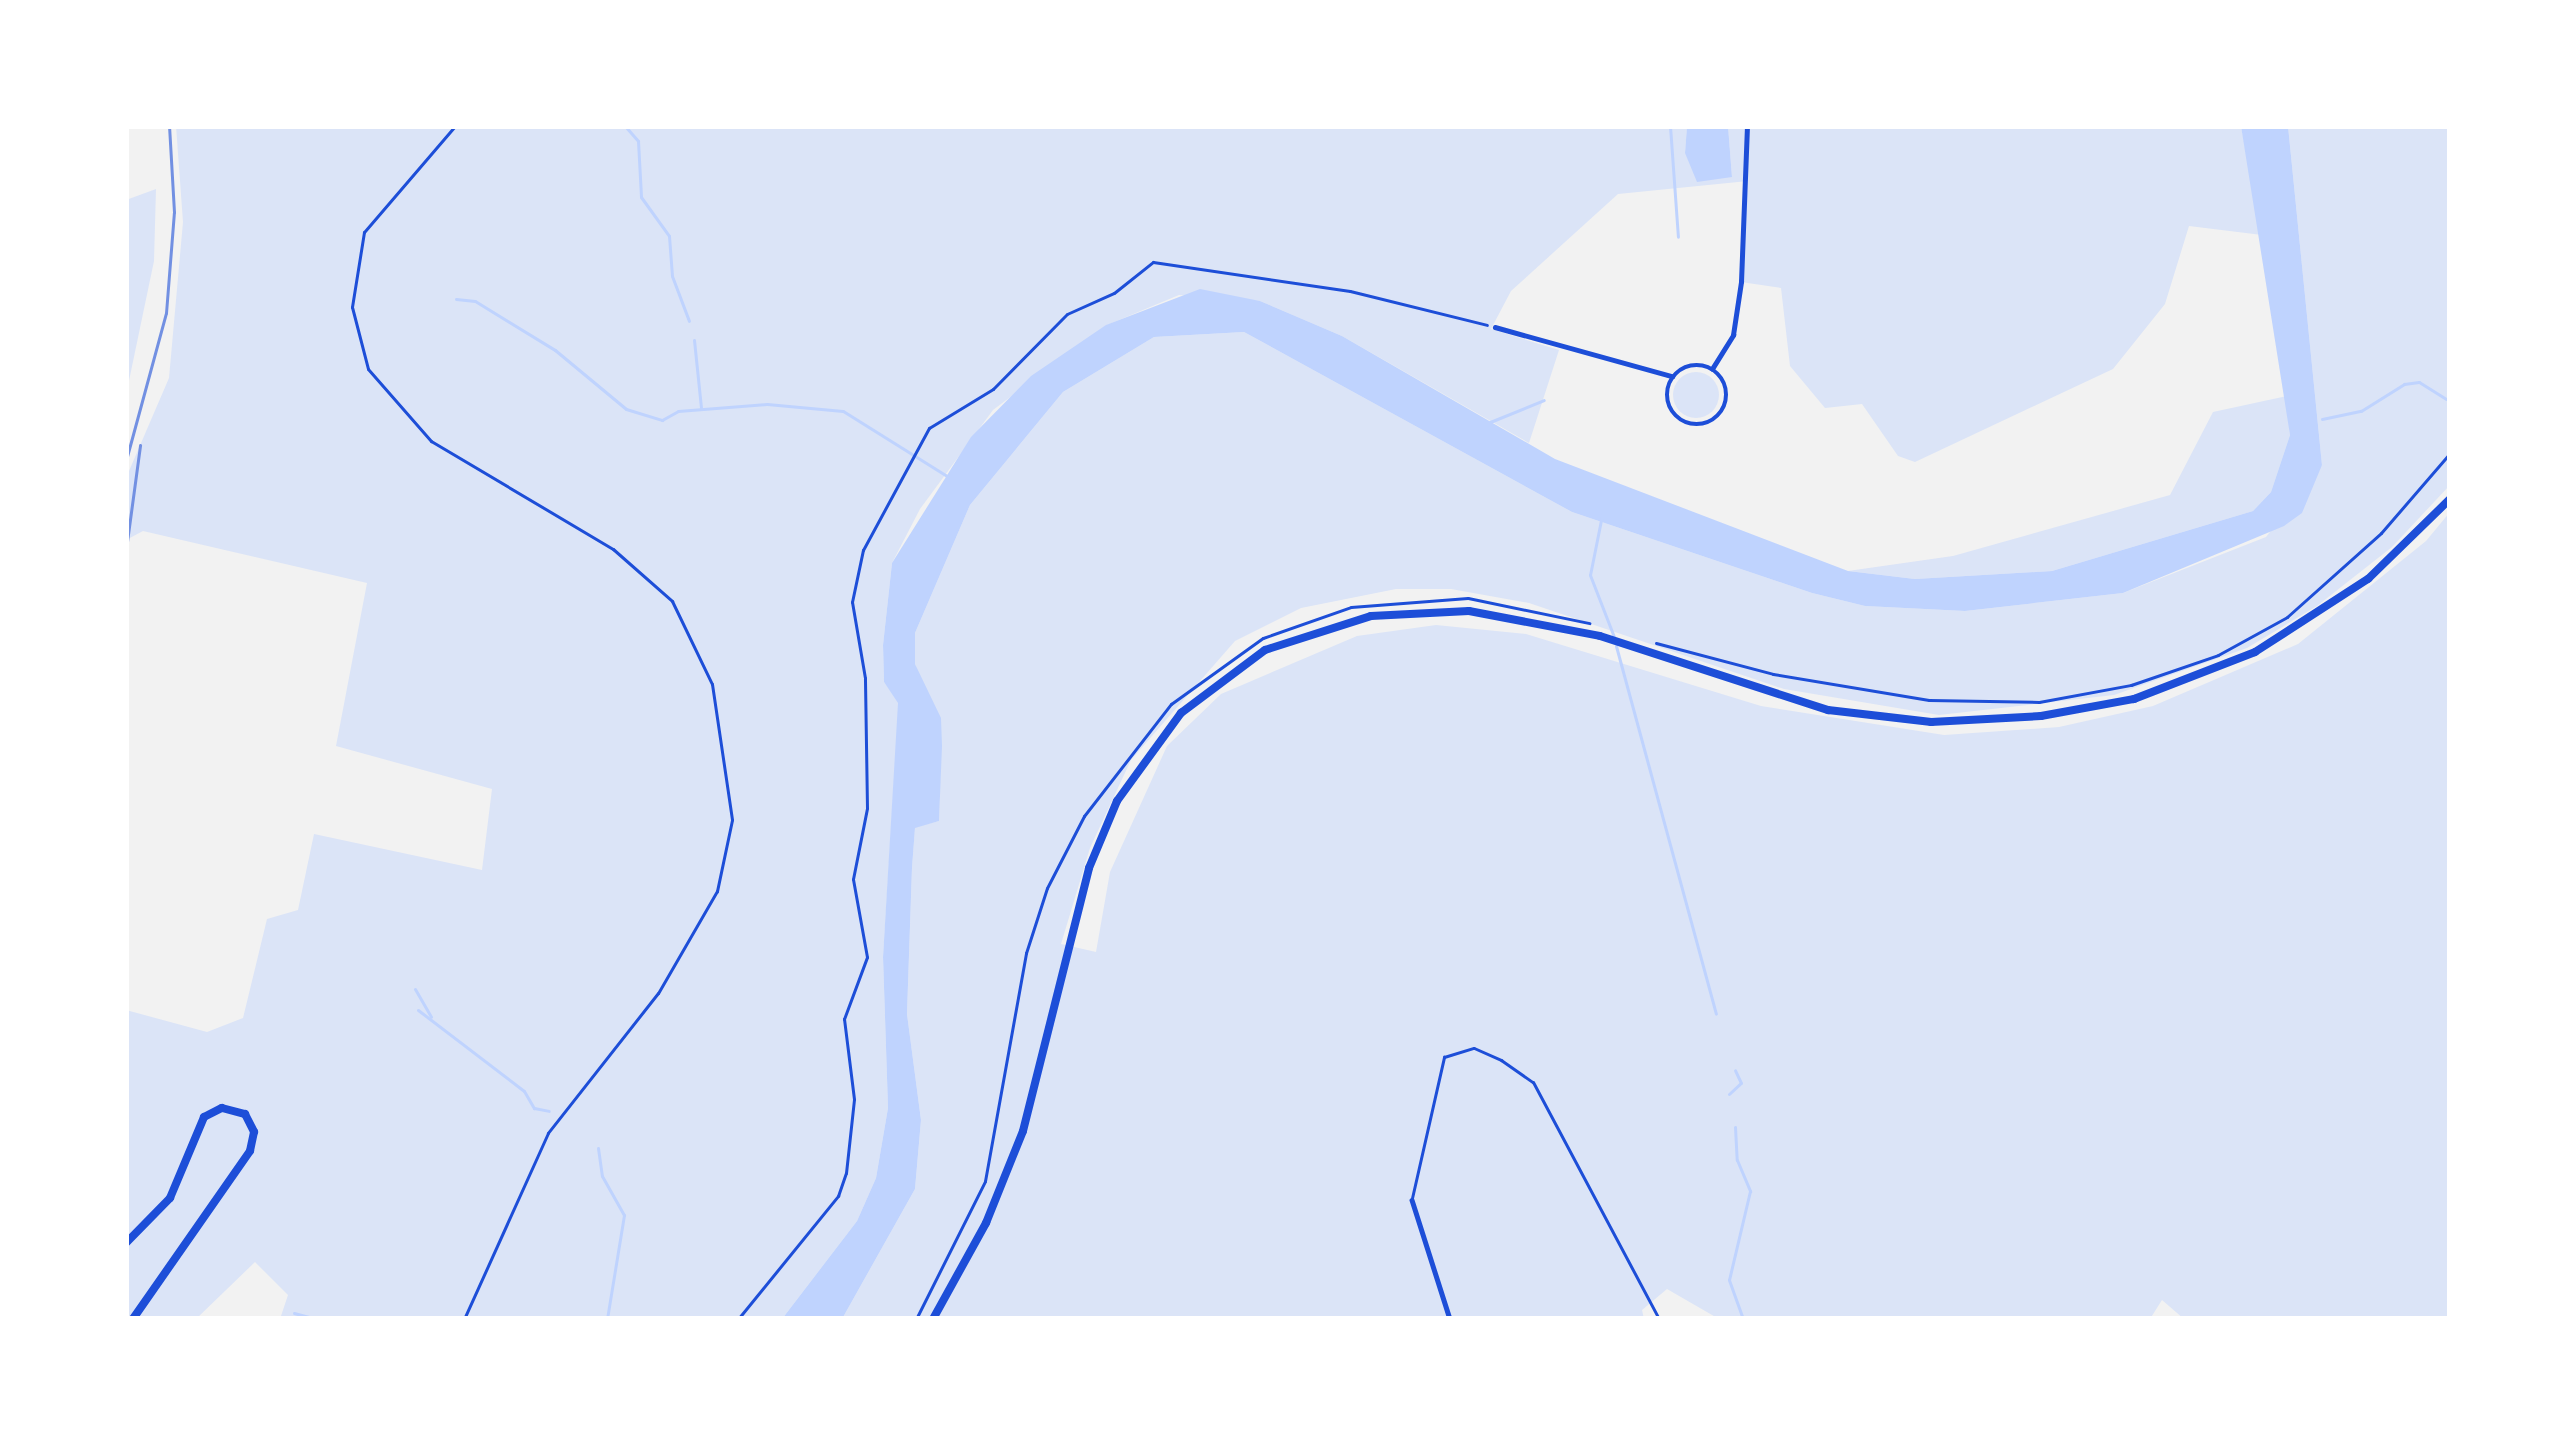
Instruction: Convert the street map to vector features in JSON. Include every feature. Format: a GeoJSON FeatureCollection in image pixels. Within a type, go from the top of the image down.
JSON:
{"type":"FeatureCollection","features":[{"type":"Feature","properties":{"kind":"main road"},"geometry":{"type":"LineString","coordinates":[[933,1319],[986,1223],[1023,1131],[1106,824],[1167,727],[1240,664],[1334,624],[1420,611],[1533,620],[1880,718],[1989,722],[2088,709],[2179,685],[2290,634],[2368,579],[2450,499]]}},
{"type":"Feature","properties":{"kind":"main road"},"geometry":{"type":"LineString","coordinates":[[126,1243],[170,1198],[204,1117],[222,1108],[245,1114],[254,1132],[250,1151],[133,1319]]}},
{"type":"Feature","properties":{"kind":"street"},"geometry":{"type":"LineString","coordinates":[[1712,368],[1733,335],[1741,282],[1747,126]]}},
{"type":"Feature","properties":{"kind":"street"},"geometry":{"type":"LineString","coordinates":[[1495,327],[1672,376],[1690,365],[1712,368],[1725,384],[1726,404],[1705,424],[1671,412],[1672,376]]}},
{"type":"Feature","properties":{"kind":"street"},"geometry":{"type":"LineString","coordinates":[[1412,1200],[1450,1319]]}},
{"type":"Feature","properties":{"kind":"lane"},"geometry":{"type":"LineString","coordinates":[[1412,1200],[1444,1057],[1474,1048],[1502,1060],[1533,1082],[1659,1319]]}},
{"type":"Feature","properties":{"kind":"path"},"geometry":{"type":"LineString","coordinates":[[455,126],[364,232],[352,308],[364,360],[415,429],[613,549],[672,601],[712,684],[732,820],[717,891],[658,993],[548,1132],[464,1319]]}},
{"type":"Feature","properties":{"kind":"path"},"geometry":{"type":"LineString","coordinates":[[738,1319],[838,1196],[848,1160],[854,1099],[844,1019],[867,964],[853,879],[867,808],[865,678],[852,602],[863,550],[920,445],[941,417],[993,389],[1067,314],[1114,293],[1153,262],[1350,290],[1495,327]]}},
{"type":"Feature","properties":{"kind":"path"},"geometry":{"type":"LineString","coordinates":[[1684,651],[1929,700],[2039,702],[2131,685],[2218,655],[2287,617],[2381,532],[2450,452]]}},
{"type":"Feature","properties":{"kind":"path"},"geometry":{"type":"LineString","coordinates":[[916,1319],[985,1181],[1026,952],[1047,888],[1084,816],[1157,718],[1234,653],[1332,611],[1441,598],[1545,611]]}},
{"type":"Feature","properties":{"kind":"shaded area"},"geometry":{"type":"Polygon","coordinates":[[[176,126],[1687,126],[1685,153],[1732,177],[1728,126],[2241,126],[2262,235],[2189,226],[2165,304],[2113,369],[1915,462],[1898,456],[1862,404],[1825,408],[1790,366],[1781,288],[1741,282],[1748,181],[1618,194],[1511,291],[1491,329],[1559,350],[1529,443],[1342,336],[1260,301],[1179,295],[1107,325],[993,410],[920,509],[892,563],[883,645],[884,682],[899,702],[883,957],[888,1108],[876,1178],[857,1221],[782,1319],[280,1319],[288,1295],[255,1262],[196,1319],[126,1319],[126,1010],[207,1032],[243,1018],[267,919],[298,910],[314,834],[482,870],[492,789],[336,746],[367,583],[143,531],[126,540],[126,478],[169,378],[183,222],[176,126]]]}},
{"type":"Feature","properties":{"kind":"shaded area"},"geometry":{"type":"Polygon","coordinates":[[[2288,126],[2450,126],[2450,485],[2392,547],[2317,606],[2247,648],[2114,695],[1939,715],[1784,689],[1529,603],[1451,589],[1396,589],[1301,608],[1235,641],[1131,760],[1090,848],[1061,944],[1096,952],[1110,872],[1167,746],[1221,694],[1357,636],[1436,625],[1526,634],[1761,706],[1944,735],[2059,727],[2153,706],[2298,644],[2426,541],[2450,512],[2450,1319],[2184,1319],[2162,1300],[2150,1319],[1719,1319],[1667,1289],[1642,1310],[1644,1319],[842,1319],[915,1189],[921,1120],[907,1014],[912,868],[915,827],[939,821],[941,746],[915,664],[915,633],[970,505],[1063,392],[1154,337],[1244,332],[1572,512],[1812,593],[1865,606],[1965,611],[2123,593],[2266,537],[2322,465],[2288,126]]]}},
{"type":"Feature","properties":{"kind":"shaded area"},"geometry":{"type":"Polygon","coordinates":[[[156,189],[154,261],[126,395],[126,200],[156,189]]]}},
{"type":"Feature","properties":{"kind":"shaded area"},"geometry":{"type":"Polygon","coordinates":[[[1696,372],[1712,379],[1719,395],[1712,411],[1696,418],[1680,411],[1673,395],[1680,379],[1696,372]]]}},
{"type":"Feature","properties":{"kind":"shaded area"},"geometry":{"type":"Polygon","coordinates":[[[2287,396],[2290,435],[2271,492],[2253,511],[2052,571],[1915,579],[1848,571],[1953,556],[2170,495],[2213,412],[2287,396]]]}},
{"type":"Feature","properties":{"kind":"water"},"geometry":{"type":"Polygon","coordinates":[[[1687,126],[1728,126],[1732,177],[1697,182],[1685,153],[1687,126]]]}},
{"type":"Feature","properties":{"kind":"water"},"geometry":{"type":"Polygon","coordinates":[[[2241,126],[2288,126],[2322,465],[2302,513],[2284,526],[2123,593],[1965,611],[1865,606],[1812,593],[1572,512],[1244,332],[1154,337],[1063,392],[970,505],[915,633],[915,664],[941,718],[942,746],[939,821],[915,828],[912,868],[907,1014],[921,1120],[915,1189],[842,1319],[782,1319],[857,1221],[876,1178],[888,1108],[883,957],[898,703],[884,682],[883,645],[892,563],[971,437],[1031,376],[1106,325],[1200,289],[1260,301],[1342,336],[1555,459],[1848,571],[1915,579],[2052,571],[2253,511],[2271,492],[2290,435],[2241,126]]]}},
{"type":"Feature","properties":{"kind":"waterway"},"geometry":{"type":"LineString","coordinates":[[625,126],[638,141],[641,197],[669,236],[672,276],[689,321]]}},
{"type":"Feature","properties":{"kind":"waterway"},"geometry":{"type":"LineString","coordinates":[[1670,126],[1678,237]]}},
{"type":"Feature","properties":{"kind":"waterway"},"geometry":{"type":"LineString","coordinates":[[456,299],[475,301],[555,350],[626,409],[662,420],[678,411],[767,404],[843,411],[947,476]]}},
{"type":"Feature","properties":{"kind":"waterway"},"geometry":{"type":"LineString","coordinates":[[694,340],[701,408]]}},
{"type":"Feature","properties":{"kind":"waterway"},"geometry":{"type":"LineString","coordinates":[[2322,419],[2361,411],[2404,384],[2419,382],[2446,399]]}},
{"type":"Feature","properties":{"kind":"waterway"},"geometry":{"type":"LineString","coordinates":[[1490,422],[1544,400]]}},
{"type":"Feature","properties":{"kind":"waterway"},"geometry":{"type":"LineString","coordinates":[[1602,515],[1590,575],[1614,637]]}},
{"type":"Feature","properties":{"kind":"waterway"},"geometry":{"type":"LineString","coordinates":[[1616,646],[1716,1014]]}},
{"type":"Feature","properties":{"kind":"waterway"},"geometry":{"type":"LineString","coordinates":[[415,989],[431,1017]]}},
{"type":"Feature","properties":{"kind":"waterway"},"geometry":{"type":"LineString","coordinates":[[418,1010],[524,1091],[534,1108],[549,1111]]}},
{"type":"Feature","properties":{"kind":"waterway"},"geometry":{"type":"LineString","coordinates":[[1729,1094],[1741,1083],[1735,1070]]}},
{"type":"Feature","properties":{"kind":"waterway"},"geometry":{"type":"LineString","coordinates":[[1735,1127],[1737,1160],[1750,1191],[1729,1280],[1743,1319]]}},
{"type":"Feature","properties":{"kind":"waterway"},"geometry":{"type":"LineString","coordinates":[[598,1148],[602,1176],[624,1215],[607,1319]]}},
{"type":"Feature","properties":{"kind":"waterway"},"geometry":{"type":"LineString","coordinates":[[294,1313],[316,1319]]}},
{"type":"Feature","properties":{"kind":"railway"},"geometry":{"type":"LineString","coordinates":[[126,460],[166,313],[174,212],[169,126]]}},
{"type":"Feature","properties":{"kind":"railway"},"geometry":{"type":"LineString","coordinates":[[126,549],[140,445]]}}]}
